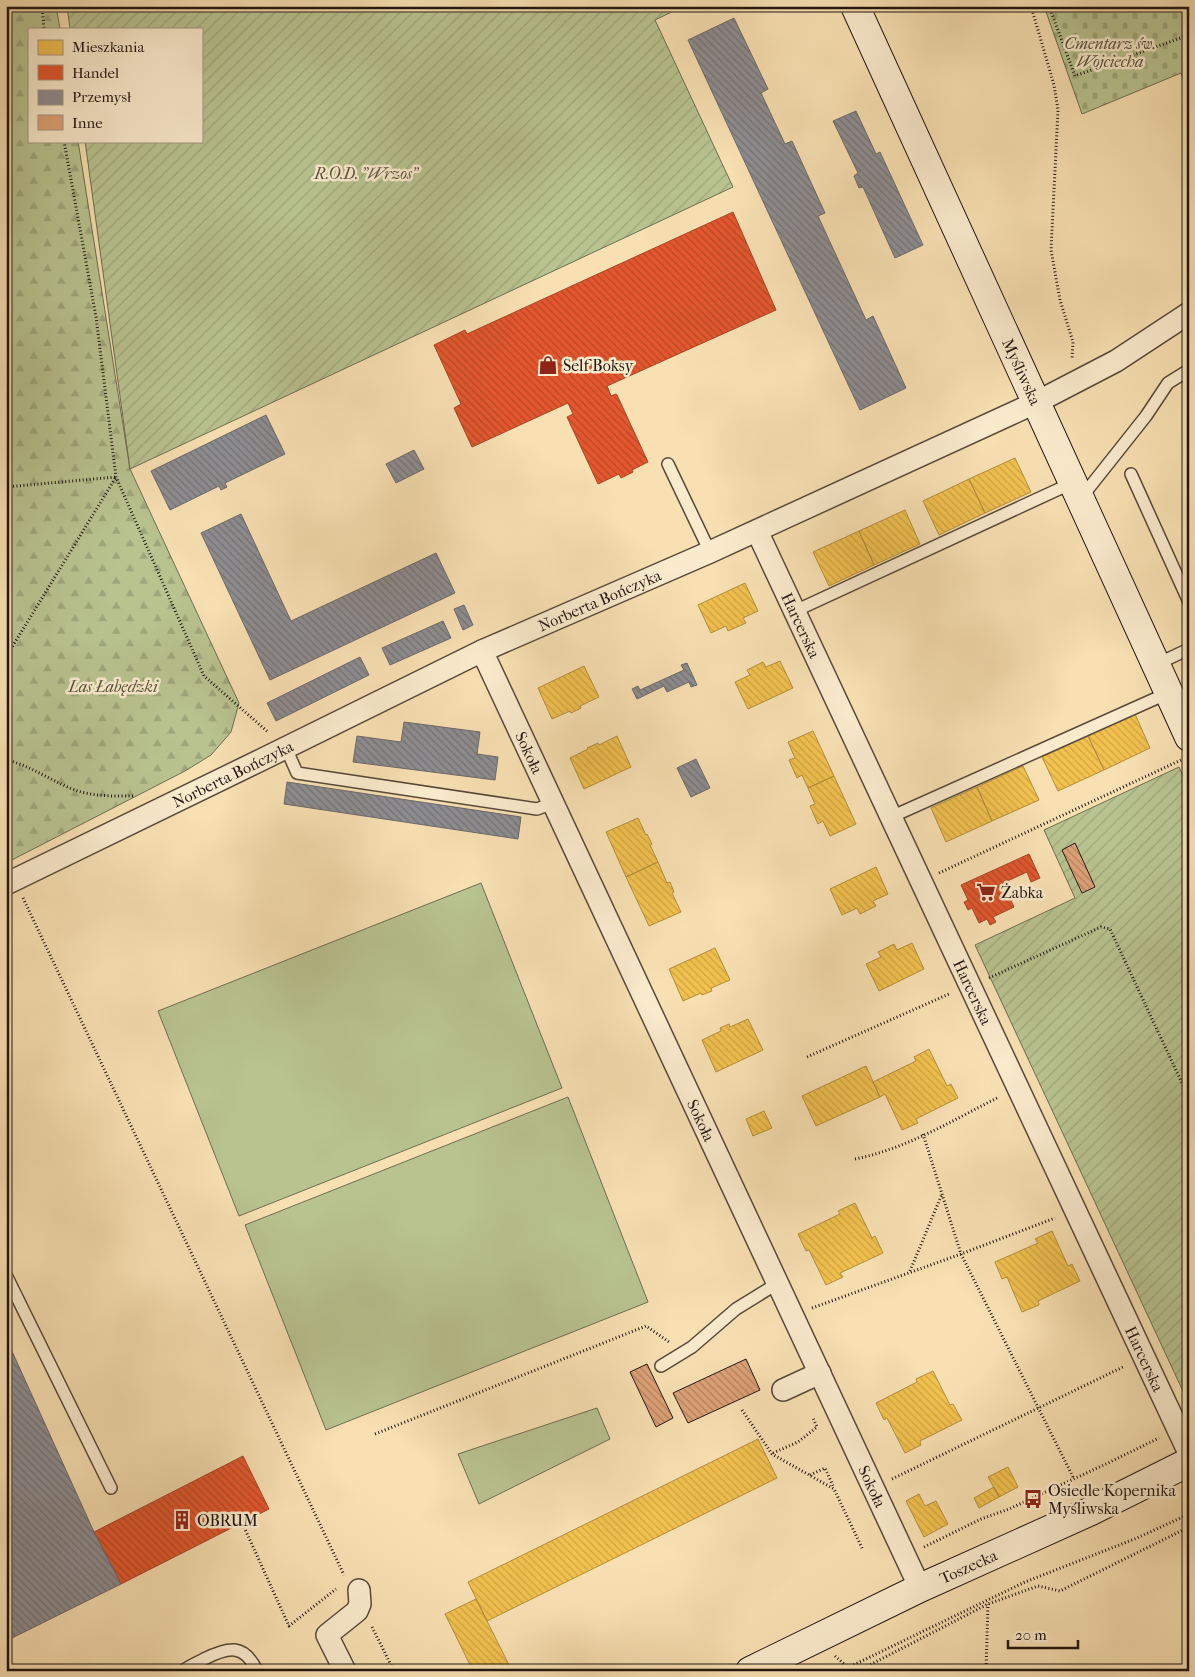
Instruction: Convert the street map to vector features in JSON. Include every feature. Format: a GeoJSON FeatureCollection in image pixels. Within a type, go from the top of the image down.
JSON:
{"type":"FeatureCollection","features":[{"type":"Feature","properties":{"kind":"street","name":"Myśliwska"},"geometry":{"type":"LineString","coordinates":[[855,6],[1189,737]]}},
{"type":"Feature","properties":{"kind":"street","name":"Norberta Bończyka"},"geometry":{"type":"LineString","coordinates":[[10,882],[482,651],[757,531],[1037,402],[1116,361],[1189,313]]}},
{"type":"Feature","properties":{"kind":"street","name":"Harcerska"},"geometry":{"type":"LineString","coordinates":[[757,531],[1189,1453]]}},
{"type":"Feature","properties":{"kind":"street","name":"Sokoła"},"geometry":{"type":"LineString","coordinates":[[482,651],[920,1588]]}},
{"type":"Feature","properties":{"kind":"street"},"geometry":{"type":"LineString","coordinates":[[784,1390],[820,1373]]}},
{"type":"Feature","properties":{"kind":"street","name":"Toszecka"},"geometry":{"type":"LineString","coordinates":[[750,1671],[920,1588],[1091,1511],[1189,1462]]}},
{"type":"Feature","properties":{"kind":"street"},"geometry":{"type":"LineString","coordinates":[[344,1671],[327,1635],[357,1611],[360,1604],[349,1588]]}},
{"type":"Feature","properties":{"kind":"lane"},"geometry":{"type":"LineString","coordinates":[[795,611],[1076,491],[1146,416],[1168,382],[1189,370]]}},
{"type":"Feature","properties":{"kind":"lane"},"geometry":{"type":"LineString","coordinates":[[668,464],[710,552]]}},
{"type":"Feature","properties":{"kind":"lane"},"geometry":{"type":"LineString","coordinates":[[1130,474],[1189,602]]}},
{"type":"Feature","properties":{"kind":"lane"},"geometry":{"type":"LineString","coordinates":[[1155,665],[1189,649]]}},
{"type":"Feature","properties":{"kind":"lane"},"geometry":{"type":"LineString","coordinates":[[891,817],[1168,693]]}},
{"type":"Feature","properties":{"kind":"lane"},"geometry":{"type":"LineString","coordinates":[[286,748],[297,773],[537,809],[553,804]]}},
{"type":"Feature","properties":{"kind":"lane"},"geometry":{"type":"LineString","coordinates":[[6,1275],[112,1488]]}},
{"type":"Feature","properties":{"kind":"lane"},"geometry":{"type":"LineString","coordinates":[[662,1366],[684,1352],[736,1309],[778,1283]]}},
{"type":"Feature","properties":{"kind":"lane"},"geometry":{"type":"LineString","coordinates":[[183,1671],[220,1651],[231,1649],[241,1652],[252,1659],[257,1671]]}},
{"type":"Feature","properties":{"kind":"path"},"geometry":{"type":"LineString","coordinates":[[42,6],[44,28]]}},
{"type":"Feature","properties":{"kind":"path"},"geometry":{"type":"LineString","coordinates":[[1031,6],[1054,85],[1058,110],[1051,250],[1060,300],[1073,342],[1071,366]]}},
{"type":"Feature","properties":{"kind":"path"},"geometry":{"type":"LineString","coordinates":[[1050,6],[1075,76],[1189,35]]}},
{"type":"Feature","properties":{"kind":"path"},"geometry":{"type":"LineString","coordinates":[[64,142],[96,317],[116,478],[204,676],[286,748]]}},
{"type":"Feature","properties":{"kind":"path"},"geometry":{"type":"LineString","coordinates":[[6,487],[116,478]]}},
{"type":"Feature","properties":{"kind":"path"},"geometry":{"type":"LineString","coordinates":[[6,657],[116,478]]}},
{"type":"Feature","properties":{"kind":"path"},"geometry":{"type":"LineString","coordinates":[[921,881],[1189,756]]}},
{"type":"Feature","properties":{"kind":"path"},"geometry":{"type":"LineString","coordinates":[[6,760],[18,763],[71,789],[100,796],[140,796]]}},
{"type":"Feature","properties":{"kind":"path"},"geometry":{"type":"LineString","coordinates":[[10,882],[341,1570]]}},
{"type":"Feature","properties":{"kind":"path"},"geometry":{"type":"LineString","coordinates":[[982,981],[1101,927],[1110,928],[1189,1098]]}},
{"type":"Feature","properties":{"kind":"path"},"geometry":{"type":"LineString","coordinates":[[807,1057],[951,993]]}},
{"type":"Feature","properties":{"kind":"path"},"geometry":{"type":"LineString","coordinates":[[855,1160],[876,1155],[924,1134],[1017,1088]]}},
{"type":"Feature","properties":{"kind":"path"},"geometry":{"type":"LineString","coordinates":[[924,1134],[961,1254],[1074,1479]]}},
{"type":"Feature","properties":{"kind":"path"},"geometry":{"type":"LineString","coordinates":[[909,1272],[942,1193]]}},
{"type":"Feature","properties":{"kind":"path"},"geometry":{"type":"LineString","coordinates":[[793,1315],[961,1254],[1074,1209]]}},
{"type":"Feature","properties":{"kind":"path"},"geometry":{"type":"LineString","coordinates":[[375,1434],[646,1326],[684,1352]]}},
{"type":"Feature","properties":{"kind":"path"},"geometry":{"type":"LineString","coordinates":[[896,1477],[1143,1357]]}},
{"type":"Feature","properties":{"kind":"path"},"geometry":{"type":"LineString","coordinates":[[742,1410],[772,1454],[834,1489]]}},
{"type":"Feature","properties":{"kind":"path"},"geometry":{"type":"LineString","coordinates":[[772,1454],[798,1442],[817,1427],[812,1415]]}},
{"type":"Feature","properties":{"kind":"path"},"geometry":{"type":"LineString","coordinates":[[906,1556],[981,1519],[1009,1509],[1108,1463],[1177,1428]]}},
{"type":"Feature","properties":{"kind":"path"},"geometry":{"type":"LineString","coordinates":[[809,1475],[824,1468],[863,1550]]}},
{"type":"Feature","properties":{"kind":"path"},"geometry":{"type":"LineString","coordinates":[[841,1671],[1025,1582],[1137,1538],[1189,1514]]}},
{"type":"Feature","properties":{"kind":"path"},"geometry":{"type":"LineString","coordinates":[[244,1527],[289,1626],[349,1588]]}},
{"type":"Feature","properties":{"kind":"path"},"geometry":{"type":"LineString","coordinates":[[858,1671],[988,1604],[1038,1586],[1060,1591],[1189,1527]]}},
{"type":"Feature","properties":{"kind":"path"},"geometry":{"type":"LineString","coordinates":[[986,1671],[988,1604]]}},
{"type":"Feature","properties":{"kind":"path"},"geometry":{"type":"LineString","coordinates":[[827,1660],[834,1656],[852,1671]]}},
{"type":"Feature","properties":{"kind":"green space","name":"Las Łabędzki"},"geometry":{"type":"Polygon","coordinates":[[[6,6],[56,6],[60,28],[28,28],[28,142],[78,142],[130,469],[239,703],[231,732],[211,755],[185,771],[6,863],[6,6]]]}},
{"type":"Feature","properties":{"kind":"green space","name":"R.O.D. \"Wrzos\""},"geometry":{"type":"Polygon","coordinates":[[[67,6],[684,6],[655,20],[733,187],[130,469],[85,142],[202,142],[202,28],[70,28],[67,6]]]}},
{"type":"Feature","properties":{"kind":"green space","name":"Cmentarz św. Wojciecha"},"geometry":{"type":"Polygon","coordinates":[[[1044,6],[1189,6],[1189,95],[1181,73],[1082,114],[1044,6]]]}},
{"type":"Feature","properties":{"kind":"green space"},"geometry":{"type":"Polygon","coordinates":[[[1179,767],[1189,789],[1189,1404],[975,945],[1075,898],[1044,830],[1179,767]]]}},
{"type":"Feature","properties":{"kind":"green space"},"geometry":{"type":"Polygon","coordinates":[[[481,883],[562,1088],[239,1216],[158,1011],[481,883]]]}},
{"type":"Feature","properties":{"kind":"green space"},"geometry":{"type":"Polygon","coordinates":[[[568,1097],[648,1302],[326,1430],[245,1225],[568,1097]]]}},
{"type":"Feature","properties":{"kind":"green space"},"geometry":{"type":"Polygon","coordinates":[[[597,1408],[610,1439],[479,1504],[458,1454],[597,1408]]]}},
{"type":"Feature","properties":{"kind":"building: Mieszkania"},"geometry":{"type":"Polygon","coordinates":[[[1015,458],[1031,492],[985,513],[969,479],[1015,458]]]}},
{"type":"Feature","properties":{"kind":"building: Mieszkania"},"geometry":{"type":"Polygon","coordinates":[[[969,479],[985,513],[939,535],[923,501],[969,479]]]}},
{"type":"Feature","properties":{"kind":"building: Mieszkania"},"geometry":{"type":"Polygon","coordinates":[[[905,510],[920,544],[874,565],[859,531],[905,510]]]}},
{"type":"Feature","properties":{"kind":"building: Mieszkania"},"geometry":{"type":"Polygon","coordinates":[[[859,531],[874,565],[829,586],[813,552],[859,531]]]}},
{"type":"Feature","properties":{"kind":"building: Mieszkania"},"geometry":{"type":"Polygon","coordinates":[[[745,583],[758,611],[743,618],[746,623],[728,631],[726,626],[711,633],[698,605],[745,583]]]}},
{"type":"Feature","properties":{"kind":"building: Mieszkania"},"geometry":{"type":"Polygon","coordinates":[[[780,661],[793,688],[748,709],[735,682],[750,675],[747,670],[763,662],[766,667],[780,661]]]}},
{"type":"Feature","properties":{"kind":"building: Mieszkania"},"geometry":{"type":"Polygon","coordinates":[[[584,666],[599,697],[580,706],[581,708],[571,713],[570,711],[552,719],[538,688],[584,666]]]}},
{"type":"Feature","properties":{"kind":"building: Mieszkania"},"geometry":{"type":"Polygon","coordinates":[[[1135,714],[1150,748],[1104,770],[1088,736],[1135,714]]]}},
{"type":"Feature","properties":{"kind":"building: Mieszkania"},"geometry":{"type":"Polygon","coordinates":[[[813,731],[834,776],[808,788],[802,775],[797,778],[789,760],[795,758],[788,742],[813,731]]]}},
{"type":"Feature","properties":{"kind":"building: Mieszkania"},"geometry":{"type":"Polygon","coordinates":[[[617,736],[631,767],[584,789],[570,758],[587,748],[598,743],[599,745],[617,736]]]}},
{"type":"Feature","properties":{"kind":"building: Mieszkania"},"geometry":{"type":"Polygon","coordinates":[[[1088,736],[1104,770],[1058,791],[1042,757],[1088,736]]]}},
{"type":"Feature","properties":{"kind":"building: Mieszkania"},"geometry":{"type":"Polygon","coordinates":[[[1023,766],[1039,800],[992,821],[977,787],[1023,766]]]}},
{"type":"Feature","properties":{"kind":"building: Mieszkania"},"geometry":{"type":"Polygon","coordinates":[[[834,776],[856,824],[830,836],[823,821],[818,824],[810,806],[815,804],[808,788],[834,776]]]}},
{"type":"Feature","properties":{"kind":"building: Mieszkania"},"geometry":{"type":"Polygon","coordinates":[[[977,787],[992,821],[946,842],[931,808],[977,787]]]}},
{"type":"Feature","properties":{"kind":"building: Mieszkania"},"geometry":{"type":"Polygon","coordinates":[[[638,818],[652,844],[650,845],[658,862],[626,877],[606,832],[638,818]]]}},
{"type":"Feature","properties":{"kind":"building: Mieszkania"},"geometry":{"type":"Polygon","coordinates":[[[658,862],[667,883],[670,882],[674,892],[672,893],[681,912],[649,926],[626,877],[658,862]]]}},
{"type":"Feature","properties":{"kind":"building: Mieszkania"},"geometry":{"type":"Polygon","coordinates":[[[876,867],[888,894],[873,901],[876,906],[860,914],[857,908],[842,915],[830,889],[876,867]]]}},
{"type":"Feature","properties":{"kind":"building: Mieszkania"},"geometry":{"type":"Polygon","coordinates":[[[912,943],[924,969],[879,991],[866,964],[881,957],[878,952],[894,944],[897,950],[912,943]]]}},
{"type":"Feature","properties":{"kind":"building: Mieszkania"},"geometry":{"type":"Polygon","coordinates":[[[715,948],[730,980],[711,988],[712,991],[702,995],[701,993],[683,1001],[669,969],[715,948]]]}},
{"type":"Feature","properties":{"kind":"building: Mieszkania"},"geometry":{"type":"Polygon","coordinates":[[[748,1019],[763,1050],[716,1072],[702,1040],[721,1031],[720,1028],[729,1024],[730,1027],[748,1019]]]}},
{"type":"Feature","properties":{"kind":"building: Mieszkania"},"geometry":{"type":"Polygon","coordinates":[[[929,1049],[947,1086],[951,1084],[958,1098],[916,1119],[918,1123],[902,1130],[885,1094],[880,1097],[873,1082],[916,1061],[914,1057],[929,1049]]]}},
{"type":"Feature","properties":{"kind":"building: Mieszkania"},"geometry":{"type":"Polygon","coordinates":[[[866,1066],[880,1097],[816,1126],[802,1096],[866,1066]]]}},
{"type":"Feature","properties":{"kind":"building: Mieszkania"},"geometry":{"type":"Polygon","coordinates":[[[764,1111],[772,1128],[753,1136],[746,1119],[764,1111]]]}},
{"type":"Feature","properties":{"kind":"building: Mieszkania"},"geometry":{"type":"Polygon","coordinates":[[[855,1203],[872,1238],[875,1236],[883,1253],[840,1273],[843,1277],[826,1285],[809,1250],[806,1251],[798,1234],[840,1214],[838,1211],[855,1203]]]}},
{"type":"Feature","properties":{"kind":"building: Mieszkania"},"geometry":{"type":"Polygon","coordinates":[[[1052,1231],[1068,1266],[1072,1264],[1080,1281],[1038,1301],[1039,1305],[1022,1312],[1007,1277],[1002,1279],[995,1262],[1038,1243],[1035,1239],[1052,1231]]]}},
{"type":"Feature","properties":{"kind":"building: Mieszkania"},"geometry":{"type":"Polygon","coordinates":[[[933,1371],[950,1405],[953,1404],[962,1420],[920,1441],[921,1445],[905,1453],[887,1418],[884,1420],[876,1403],[917,1382],[916,1379],[933,1371]]]}},
{"type":"Feature","properties":{"kind":"building: Mieszkania"},"geometry":{"type":"Polygon","coordinates":[[[758,1439],[777,1478],[487,1621],[468,1582],[758,1439]]]}},
{"type":"Feature","properties":{"kind":"building: Mieszkania"},"geometry":{"type":"Polygon","coordinates":[[[1008,1467],[1018,1487],[999,1497],[988,1477],[1008,1467]]]}},
{"type":"Feature","properties":{"kind":"building: Mieszkania"},"geometry":{"type":"Polygon","coordinates":[[[994,1487],[999,1497],[979,1508],[974,1498],[994,1487]]]}},
{"type":"Feature","properties":{"kind":"building: Mieszkania"},"geometry":{"type":"Polygon","coordinates":[[[919,1494],[925,1506],[936,1501],[948,1524],[924,1537],[906,1501],[919,1494]]]}},
{"type":"Feature","properties":{"kind":"building: Mieszkania"},"geometry":{"type":"Polygon","coordinates":[[[476,1599],[512,1671],[473,1671],[445,1614],[476,1599]]]}},
{"type":"Feature","properties":{"kind":"building: Handel","name":"Self Boksy"},"geometry":{"type":"Polygon","coordinates":[[[733,212],[776,310],[607,386],[611,396],[617,395],[648,462],[621,478],[619,474],[598,484],[567,417],[573,414],[568,403],[472,447],[454,408],[461,404],[434,345],[465,330],[467,334],[733,212]]]}},
{"type":"Feature","properties":{"kind":"building: Handel","name":"Żabka"},"geometry":{"type":"Polygon","coordinates":[[[1029,854],[1040,878],[1031,882],[1027,872],[1003,883],[1014,907],[993,917],[996,922],[990,925],[987,919],[979,923],[972,908],[968,910],[964,902],[968,900],[961,885],[1029,854]]]}},
{"type":"Feature","properties":{"kind":"building: Handel","name":"OBRUM"},"geometry":{"type":"Polygon","coordinates":[[[243,1456],[269,1509],[121,1584],[94,1532],[243,1456]]]}},
{"type":"Feature","properties":{"kind":"building: Przemysł"},"geometry":{"type":"Polygon","coordinates":[[[734,18],[768,89],[761,93],[785,144],[792,141],[825,213],[818,216],[866,320],[873,316],[906,388],[860,410],[688,40],[734,18]]]}},
{"type":"Feature","properties":{"kind":"building: Przemysł"},"geometry":{"type":"Polygon","coordinates":[[[856,111],[876,154],[880,152],[923,245],[895,258],[863,187],[859,188],[854,176],[858,173],[833,121],[856,111]]]}},
{"type":"Feature","properties":{"kind":"building: Przemysł"},"geometry":{"type":"Polygon","coordinates":[[[266,415],[285,454],[225,483],[227,487],[221,490],[219,486],[170,510],[151,471],[266,415]]]}},
{"type":"Feature","properties":{"kind":"building: Przemysł"},"geometry":{"type":"Polygon","coordinates":[[[414,450],[424,469],[396,483],[386,464],[414,450]]]}},
{"type":"Feature","properties":{"kind":"building: Przemysł"},"geometry":{"type":"Polygon","coordinates":[[[241,514],[291,621],[436,553],[455,593],[270,680],[201,533],[241,514]]]}},
{"type":"Feature","properties":{"kind":"building: Przemysł"},"geometry":{"type":"Polygon","coordinates":[[[464,605],[473,625],[463,630],[454,609],[464,605]]]}},
{"type":"Feature","properties":{"kind":"building: Przemysł"},"geometry":{"type":"Polygon","coordinates":[[[443,621],[451,638],[390,665],[382,648],[443,621]]]}},
{"type":"Feature","properties":{"kind":"building: Przemysł"},"geometry":{"type":"Polygon","coordinates":[[[360,657],[369,675],[276,721],[267,703],[360,657]]]}},
{"type":"Feature","properties":{"kind":"building: Przemysł"},"geometry":{"type":"Polygon","coordinates":[[[687,663],[697,685],[691,687],[689,682],[667,692],[664,686],[637,699],[632,689],[638,686],[640,690],[684,670],[681,665],[687,663]]]}},
{"type":"Feature","properties":{"kind":"building: Przemysł"},"geometry":{"type":"Polygon","coordinates":[[[404,722],[480,732],[477,754],[498,757],[495,780],[353,762],[357,736],[401,742],[404,722]]]}},
{"type":"Feature","properties":{"kind":"building: Przemysł"},"geometry":{"type":"Polygon","coordinates":[[[696,759],[710,788],[691,797],[677,768],[696,759]]]}},
{"type":"Feature","properties":{"kind":"building: Przemysł"},"geometry":{"type":"Polygon","coordinates":[[[287,782],[521,817],[518,839],[284,804],[287,782]]]}},
{"type":"Feature","properties":{"kind":"building: Przemysł"},"geometry":{"type":"Polygon","coordinates":[[[6,1338],[94,1532],[121,1584],[6,1641],[6,1338]]]}},
{"type":"Feature","properties":{"kind":"building: Inne"},"geometry":{"type":"Polygon","coordinates":[[[1075,843],[1095,887],[1082,893],[1062,850],[1075,843]]]}},
{"type":"Feature","properties":{"kind":"building: Inne"},"geometry":{"type":"Polygon","coordinates":[[[746,1359],[760,1390],[688,1423],[673,1393],[746,1359]]]}},
{"type":"Feature","properties":{"kind":"building: Inne"},"geometry":{"type":"Polygon","coordinates":[[[647,1364],[673,1418],[656,1427],[630,1372],[647,1364]]]}},
{"type":"Feature","properties":{"kind":"place","name":"Self Boksy"},"geometry":{"type":"Point","coordinates":[548,365]}},
{"type":"Feature","properties":{"kind":"place","name":"Żabka"},"geometry":{"type":"Point","coordinates":[986,892]}},
{"type":"Feature","properties":{"kind":"place","name":"Osiedle Kopernika Myśliwska"},"geometry":{"type":"Point","coordinates":[1033,1499]}},
{"type":"Feature","properties":{"kind":"place","name":"OBRUM"},"geometry":{"type":"Point","coordinates":[182,1520]}}]}
